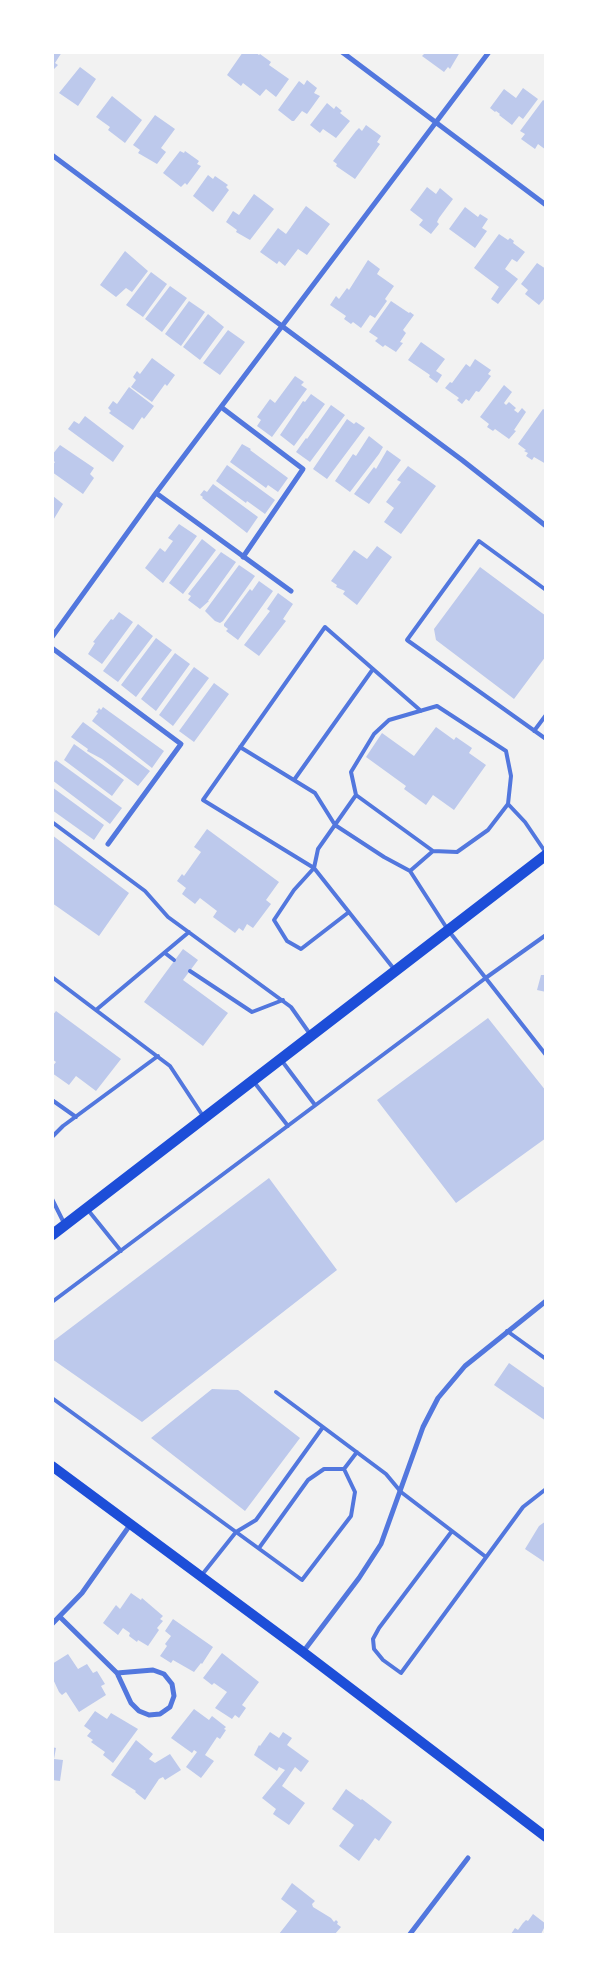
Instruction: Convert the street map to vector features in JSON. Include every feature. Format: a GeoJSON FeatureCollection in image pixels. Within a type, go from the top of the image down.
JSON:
{"type":"FeatureCollection","features":[{"type":"Feature","properties":{"kind":"main road"},"geometry":{"type":"LineString","coordinates":[[52,1235],[546,854]]}},
{"type":"Feature","properties":{"kind":"main road"},"geometry":{"type":"LineString","coordinates":[[52,1466],[303,1652],[546,1837]]}},
{"type":"Feature","properties":{"kind":"street"},"geometry":{"type":"LineString","coordinates":[[342,52],[546,205]]}},
{"type":"Feature","properties":{"kind":"street"},"geometry":{"type":"LineString","coordinates":[[52,637],[156,493],[489,52]]}},
{"type":"Feature","properties":{"kind":"street"},"geometry":{"type":"LineString","coordinates":[[52,155],[462,460],[546,526]]}},
{"type":"Feature","properties":{"kind":"street"},"geometry":{"type":"LineString","coordinates":[[221,408],[303,469],[244,557]]}},
{"type":"Feature","properties":{"kind":"street"},"geometry":{"type":"LineString","coordinates":[[156,493],[290,591]]}},
{"type":"Feature","properties":{"kind":"street"},"geometry":{"type":"LineString","coordinates":[[52,648],[181,744],[108,844]]}},
{"type":"Feature","properties":{"kind":"street"},"geometry":{"type":"LineString","coordinates":[[303,1652],[359,1578],[381,1544],[423,1427],[438,1398],[465,1366],[507,1330],[546,1301]]}},
{"type":"Feature","properties":{"kind":"street"},"geometry":{"type":"LineString","coordinates":[[52,1624],[82,1593],[130,1525]]}},
{"type":"Feature","properties":{"kind":"street"},"geometry":{"type":"LineString","coordinates":[[60,1617],[117,1673],[131,1703],[139,1711],[149,1715],[160,1714],[170,1707],[174,1696],[172,1684],[164,1674],[153,1670],[117,1673]]}},
{"type":"Feature","properties":{"kind":"street"},"geometry":{"type":"LineString","coordinates":[[410,1934],[468,1858]]}},
{"type":"Feature","properties":{"kind":"lane"},"geometry":{"type":"LineString","coordinates":[[546,590],[479,541],[407,640],[546,739]]}},
{"type":"Feature","properties":{"kind":"lane"},"geometry":{"type":"LineString","coordinates":[[395,970],[314,868],[203,800],[325,627],[421,711]]}},
{"type":"Feature","properties":{"kind":"lane"},"geometry":{"type":"LineString","coordinates":[[294,780],[373,669]]}},
{"type":"Feature","properties":{"kind":"lane"},"geometry":{"type":"LineString","coordinates":[[437,706],[506,751],[511,776],[508,804],[488,830],[457,852],[433,850],[356,795],[351,772],[374,734],[389,720],[421,711],[437,706]]}},
{"type":"Feature","properties":{"kind":"lane"},"geometry":{"type":"LineString","coordinates":[[534,731],[546,714]]}},
{"type":"Feature","properties":{"kind":"lane"},"geometry":{"type":"LineString","coordinates":[[240,748],[315,793],[335,825],[384,857],[410,871],[448,930],[487,977],[546,1055]]}},
{"type":"Feature","properties":{"kind":"lane"},"geometry":{"type":"LineString","coordinates":[[349,912],[301,949],[287,941],[274,920],[294,890],[314,868],[318,849],[356,795]]}},
{"type":"Feature","properties":{"kind":"lane"},"geometry":{"type":"LineString","coordinates":[[508,804],[525,822],[546,854]]}},
{"type":"Feature","properties":{"kind":"lane"},"geometry":{"type":"LineString","coordinates":[[52,822],[145,891],[168,917],[291,1006],[311,1035]]}},
{"type":"Feature","properties":{"kind":"lane"},"geometry":{"type":"LineString","coordinates":[[410,871],[433,850]]}},
{"type":"Feature","properties":{"kind":"lane"},"geometry":{"type":"LineString","coordinates":[[96,1010],[189,932]]}},
{"type":"Feature","properties":{"kind":"lane"},"geometry":{"type":"LineString","coordinates":[[52,1302],[546,935]]}},
{"type":"Feature","properties":{"kind":"lane"},"geometry":{"type":"LineString","coordinates":[[165,953],[174,960]]}},
{"type":"Feature","properties":{"kind":"lane"},"geometry":{"type":"LineString","coordinates":[[190,971],[252,1012],[283,1000]]}},
{"type":"Feature","properties":{"kind":"lane"},"geometry":{"type":"LineString","coordinates":[[52,977],[170,1066],[204,1118]]}},
{"type":"Feature","properties":{"kind":"lane"},"geometry":{"type":"LineString","coordinates":[[52,1137],[76,1116],[158,1056]]}},
{"type":"Feature","properties":{"kind":"lane"},"geometry":{"type":"LineString","coordinates":[[280,1059],[315,1105]]}},
{"type":"Feature","properties":{"kind":"lane"},"geometry":{"type":"LineString","coordinates":[[252,1081],[288,1126]]}},
{"type":"Feature","properties":{"kind":"lane"},"geometry":{"type":"LineString","coordinates":[[52,1100],[76,1116]]}},
{"type":"Feature","properties":{"kind":"lane"},"geometry":{"type":"LineString","coordinates":[[52,1199],[65,1225]]}},
{"type":"Feature","properties":{"kind":"lane"},"geometry":{"type":"LineString","coordinates":[[87,1208],[121,1251]]}},
{"type":"Feature","properties":{"kind":"lane"},"geometry":{"type":"LineString","coordinates":[[507,1330],[546,1359]]}},
{"type":"Feature","properties":{"kind":"lane"},"geometry":{"type":"LineString","coordinates":[[276,1392],[386,1474],[401,1492],[486,1557]]}},
{"type":"Feature","properties":{"kind":"lane"},"geometry":{"type":"LineString","coordinates":[[52,1398],[302,1580],[351,1516],[355,1492],[344,1469]]}},
{"type":"Feature","properties":{"kind":"lane"},"geometry":{"type":"LineString","coordinates":[[200,1576],[236,1532],[256,1520],[324,1427]]}},
{"type":"Feature","properties":{"kind":"lane"},"geometry":{"type":"LineString","coordinates":[[344,1469],[357,1452]]}},
{"type":"Feature","properties":{"kind":"lane"},"geometry":{"type":"LineString","coordinates":[[259,1548],[308,1480],[324,1468],[344,1469]]}},
{"type":"Feature","properties":{"kind":"lane"},"geometry":{"type":"LineString","coordinates":[[452,1531],[379,1628],[373,1639],[374,1649],[383,1660],[401,1673],[523,1507],[546,1489]]}},
{"type":"Feature","properties":{"kind":"building"},"geometry":{"type":"Polygon","coordinates":[[[52,52],[62,52],[55,63],[58,65],[52,71],[52,52]]]}},
{"type":"Feature","properties":{"kind":"building"},"geometry":{"type":"Polygon","coordinates":[[[243,52],[260,54],[271,62],[269,65],[289,79],[276,97],[266,89],[260,96],[243,83],[241,86],[227,75],[243,52]]]}},
{"type":"Feature","properties":{"kind":"building"},"geometry":{"type":"Polygon","coordinates":[[[422,52],[460,52],[450,69],[448,67],[444,72],[422,56],[424,54],[422,52]]]}},
{"type":"Feature","properties":{"kind":"building"},"geometry":{"type":"Polygon","coordinates":[[[80,67],[96,79],[78,106],[59,93],[80,67]]]}},
{"type":"Feature","properties":{"kind":"building"},"geometry":{"type":"Polygon","coordinates":[[[307,80],[317,88],[314,93],[320,96],[307,114],[302,111],[292,121],[278,110],[299,81],[304,85],[307,80]]]}},
{"type":"Feature","properties":{"kind":"building"},"geometry":{"type":"Polygon","coordinates":[[[523,88],[538,99],[523,119],[519,116],[512,125],[490,108],[504,89],[516,98],[523,88]]]}},
{"type":"Feature","properties":{"kind":"building"},"geometry":{"type":"Polygon","coordinates":[[[112,96],[142,120],[125,143],[108,130],[110,127],[96,117],[112,96]]]}},
{"type":"Feature","properties":{"kind":"building"},"geometry":{"type":"Polygon","coordinates":[[[543,100],[546,102],[546,150],[538,144],[535,149],[521,139],[525,134],[520,131],[543,100]]]}},
{"type":"Feature","properties":{"kind":"building"},"geometry":{"type":"Polygon","coordinates":[[[327,103],[334,109],[336,106],[342,111],[340,113],[350,121],[336,138],[323,129],[320,133],[310,125],[327,103]]]}},
{"type":"Feature","properties":{"kind":"building"},"geometry":{"type":"Polygon","coordinates":[[[155,115],[175,129],[161,148],[166,152],[157,164],[138,153],[140,150],[133,145],[155,115]]]}},
{"type":"Feature","properties":{"kind":"building"},"geometry":{"type":"Polygon","coordinates":[[[366,125],[381,136],[377,142],[380,144],[355,179],[336,166],[337,164],[333,161],[356,131],[359,128],[362,131],[366,125]]]}},
{"type":"Feature","properties":{"kind":"building"},"geometry":{"type":"Polygon","coordinates":[[[180,151],[184,153],[185,151],[199,161],[197,164],[201,166],[187,185],[185,183],[181,187],[163,173],[180,151]]]}},
{"type":"Feature","properties":{"kind":"building"},"geometry":{"type":"Polygon","coordinates":[[[208,175],[213,179],[215,176],[228,185],[226,187],[229,190],[213,212],[193,196],[208,175]]]}},
{"type":"Feature","properties":{"kind":"building"},"geometry":{"type":"Polygon","coordinates":[[[427,187],[436,194],[440,188],[453,199],[439,218],[437,222],[439,224],[431,234],[419,225],[423,220],[410,210],[427,187]]]}},
{"type":"Feature","properties":{"kind":"building"},"geometry":{"type":"Polygon","coordinates":[[[254,194],[274,209],[250,240],[236,232],[237,230],[226,222],[233,211],[239,215],[254,194]]]}},
{"type":"Feature","properties":{"kind":"building"},"geometry":{"type":"Polygon","coordinates":[[[306,206],[330,224],[307,255],[298,249],[285,266],[279,261],[277,264],[260,252],[278,228],[286,234],[306,206]]]}},
{"type":"Feature","properties":{"kind":"building"},"geometry":{"type":"Polygon","coordinates":[[[465,207],[478,217],[480,214],[488,219],[482,228],[487,231],[475,248],[449,229],[465,207]]]}},
{"type":"Feature","properties":{"kind":"building"},"geometry":{"type":"Polygon","coordinates":[[[499,234],[508,240],[510,238],[514,241],[513,243],[525,252],[517,262],[512,259],[505,269],[518,279],[498,304],[491,299],[499,287],[474,268],[499,234]]]}},
{"type":"Feature","properties":{"kind":"building"},"geometry":{"type":"Polygon","coordinates":[[[125,251],[148,271],[132,292],[126,288],[116,297],[100,285],[125,251]]]}},
{"type":"Feature","properties":{"kind":"building"},"geometry":{"type":"Polygon","coordinates":[[[368,260],[380,269],[377,274],[394,286],[385,299],[387,301],[375,318],[370,315],[361,328],[353,322],[351,324],[344,319],[346,316],[330,305],[336,296],[339,299],[347,288],[349,290],[368,260]]]}},
{"type":"Feature","properties":{"kind":"building"},"geometry":{"type":"Polygon","coordinates":[[[537,263],[546,269],[546,300],[544,299],[539,305],[525,294],[528,290],[521,284],[537,263]]]}},
{"type":"Feature","properties":{"kind":"building"},"geometry":{"type":"Polygon","coordinates":[[[151,272],[167,284],[143,317],[126,305],[151,272]]]}},
{"type":"Feature","properties":{"kind":"building"},"geometry":{"type":"Polygon","coordinates":[[[170,286],[187,298],[162,332],[145,319],[170,286]]]}},
{"type":"Feature","properties":{"kind":"building"},"geometry":{"type":"Polygon","coordinates":[[[189,301],[205,312],[181,346],[165,334],[189,301]]]}},
{"type":"Feature","properties":{"kind":"building"},"geometry":{"type":"Polygon","coordinates":[[[391,301],[414,315],[403,330],[406,333],[400,342],[403,343],[396,352],[385,345],[383,347],[375,341],[378,338],[369,332],[391,301]]]}},
{"type":"Feature","properties":{"kind":"building"},"geometry":{"type":"Polygon","coordinates":[[[208,314],[224,327],[200,360],[183,347],[208,314]]]}},
{"type":"Feature","properties":{"kind":"building"},"geometry":{"type":"Polygon","coordinates":[[[228,330],[245,342],[220,375],[203,363],[228,330]]]}},
{"type":"Feature","properties":{"kind":"building"},"geometry":{"type":"Polygon","coordinates":[[[421,342],[445,359],[436,371],[442,375],[437,383],[429,377],[430,375],[408,360],[421,342]]]}},
{"type":"Feature","properties":{"kind":"building"},"geometry":{"type":"Polygon","coordinates":[[[152,358],[175,375],[167,386],[165,384],[152,402],[131,387],[136,380],[133,377],[137,371],[140,374],[152,358]]]}},
{"type":"Feature","properties":{"kind":"building"},"geometry":{"type":"Polygon","coordinates":[[[475,359],[491,370],[488,374],[491,376],[479,392],[476,391],[469,401],[466,399],[462,404],[457,400],[459,398],[445,388],[450,382],[452,383],[466,364],[470,367],[475,359]]]}},
{"type":"Feature","properties":{"kind":"building"},"geometry":{"type":"Polygon","coordinates":[[[295,376],[304,382],[301,385],[307,389],[272,437],[257,426],[261,420],[257,417],[270,399],[275,403],[295,376]]]}},
{"type":"Feature","properties":{"kind":"building"},"geometry":{"type":"Polygon","coordinates":[[[504,385],[512,392],[504,403],[506,405],[509,402],[516,408],[514,410],[518,413],[522,408],[526,412],[514,430],[516,431],[509,439],[495,429],[493,431],[487,427],[489,424],[480,417],[504,385]]]}},
{"type":"Feature","properties":{"kind":"building"},"geometry":{"type":"Polygon","coordinates":[[[129,387],[154,406],[144,419],[142,417],[133,430],[109,413],[111,411],[108,408],[113,401],[117,404],[129,387]]]}},
{"type":"Feature","properties":{"kind":"building"},"geometry":{"type":"Polygon","coordinates":[[[311,394],[325,404],[294,446],[280,435],[303,401],[305,402],[311,394]]]}},
{"type":"Feature","properties":{"kind":"building"},"geometry":{"type":"Polygon","coordinates":[[[331,405],[345,415],[310,462],[296,452],[331,405]]]}},
{"type":"Feature","properties":{"kind":"building"},"geometry":{"type":"Polygon","coordinates":[[[543,409],[546,411],[546,464],[534,457],[532,460],[526,456],[528,453],[524,451],[526,450],[518,444],[543,409]]]}},
{"type":"Feature","properties":{"kind":"building"},"geometry":{"type":"Polygon","coordinates":[[[85,416],[124,446],[113,462],[68,429],[74,421],[79,424],[85,416]]]}},
{"type":"Feature","properties":{"kind":"building"},"geometry":{"type":"Polygon","coordinates":[[[347,419],[365,428],[327,479],[313,469],[347,419]]]}},
{"type":"Feature","properties":{"kind":"building"},"geometry":{"type":"Polygon","coordinates":[[[369,436],[383,447],[350,492],[335,481],[353,454],[356,456],[369,436]]]}},
{"type":"Feature","properties":{"kind":"building"},"geometry":{"type":"Polygon","coordinates":[[[242,444],[288,478],[278,492],[268,485],[266,488],[230,462],[242,444]]]}},
{"type":"Feature","properties":{"kind":"building"},"geometry":{"type":"Polygon","coordinates":[[[60,445],[94,468],[90,474],[94,478],[83,494],[52,472],[52,466],[55,462],[52,460],[52,455],[60,445]]]}},
{"type":"Feature","properties":{"kind":"building"},"geometry":{"type":"Polygon","coordinates":[[[387,450],[401,460],[369,504],[354,494],[374,467],[376,469],[387,450]]]}},
{"type":"Feature","properties":{"kind":"building"},"geometry":{"type":"Polygon","coordinates":[[[227,465],[275,500],[265,514],[216,481],[227,465]]]}},
{"type":"Feature","properties":{"kind":"building"},"geometry":{"type":"Polygon","coordinates":[[[408,466],[436,486],[401,534],[384,522],[394,508],[386,502],[401,482],[397,480],[408,466]]]}},
{"type":"Feature","properties":{"kind":"building"},"geometry":{"type":"Polygon","coordinates":[[[213,484],[258,517],[247,533],[202,498],[200,495],[204,490],[207,492],[213,484]]]}},
{"type":"Feature","properties":{"kind":"building"},"geometry":{"type":"Polygon","coordinates":[[[53,496],[63,504],[52,522],[52,498],[53,496]]]}},
{"type":"Feature","properties":{"kind":"building"},"geometry":{"type":"Polygon","coordinates":[[[179,524],[197,536],[163,583],[145,568],[160,548],[165,552],[173,541],[168,538],[179,524]]]}},
{"type":"Feature","properties":{"kind":"building"},"geometry":{"type":"Polygon","coordinates":[[[202,539],[216,550],[183,594],[169,583],[202,539]]]}},
{"type":"Feature","properties":{"kind":"building"},"geometry":{"type":"Polygon","coordinates":[[[377,546],[392,557],[357,605],[343,594],[345,591],[336,587],[337,585],[331,581],[354,550],[367,559],[377,546]]]}},
{"type":"Feature","properties":{"kind":"building"},"geometry":{"type":"Polygon","coordinates":[[[221,552],[236,562],[209,601],[200,609],[188,600],[191,596],[188,594],[221,552]]]}},
{"type":"Feature","properties":{"kind":"building"},"geometry":{"type":"Polygon","coordinates":[[[239,565],[255,576],[220,623],[215,621],[205,611],[239,565]]]}},
{"type":"Feature","properties":{"kind":"building"},"geometry":{"type":"Polygon","coordinates":[[[480,567],[546,616],[546,656],[514,699],[436,640],[434,629],[480,567]]]}},
{"type":"Feature","properties":{"kind":"building"},"geometry":{"type":"Polygon","coordinates":[[[259,581],[273,591],[238,640],[226,631],[228,629],[224,624],[250,589],[252,591],[259,581]]]}},
{"type":"Feature","properties":{"kind":"building"},"geometry":{"type":"Polygon","coordinates":[[[278,593],[293,604],[283,619],[286,621],[259,656],[244,645],[270,611],[267,609],[278,593]]]}},
{"type":"Feature","properties":{"kind":"building"},"geometry":{"type":"Polygon","coordinates":[[[119,612],[133,622],[102,664],[88,654],[95,643],[93,642],[119,612]]]}},
{"type":"Feature","properties":{"kind":"building"},"geometry":{"type":"Polygon","coordinates":[[[138,624],[153,636],[118,682],[103,671],[138,624]]]}},
{"type":"Feature","properties":{"kind":"building"},"geometry":{"type":"Polygon","coordinates":[[[156,638],[172,650],[136,697],[121,685],[156,638]]]}},
{"type":"Feature","properties":{"kind":"building"},"geometry":{"type":"Polygon","coordinates":[[[175,653],[190,664],[156,711],[141,699],[175,653]]]}},
{"type":"Feature","properties":{"kind":"building"},"geometry":{"type":"Polygon","coordinates":[[[194,667],[209,678],[173,726],[159,715],[194,667]]]}},
{"type":"Feature","properties":{"kind":"building"},"geometry":{"type":"Polygon","coordinates":[[[214,683],[229,694],[194,742],[179,731],[214,683]]]}},
{"type":"Feature","properties":{"kind":"building"},"geometry":{"type":"Polygon","coordinates":[[[103,707],[164,751],[152,768],[92,721],[99,708],[101,710],[103,707]]]}},
{"type":"Feature","properties":{"kind":"building"},"geometry":{"type":"Polygon","coordinates":[[[83,722],[150,771],[138,786],[102,759],[87,751],[88,749],[71,737],[83,722]]]}},
{"type":"Feature","properties":{"kind":"building"},"geometry":{"type":"Polygon","coordinates":[[[436,727],[454,740],[456,737],[472,748],[469,753],[486,765],[454,810],[433,795],[426,805],[404,789],[406,786],[366,757],[382,733],[414,756],[436,727]]]}},
{"type":"Feature","properties":{"kind":"building"},"geometry":{"type":"Polygon","coordinates":[[[74,744],[124,780],[112,796],[64,760],[74,744]]]}},
{"type":"Feature","properties":{"kind":"building"},"geometry":{"type":"Polygon","coordinates":[[[56,760],[122,808],[110,824],[52,780],[52,765],[56,760]]]}},
{"type":"Feature","properties":{"kind":"building"},"geometry":{"type":"Polygon","coordinates":[[[52,787],[104,825],[94,840],[52,810],[52,787]]]}},
{"type":"Feature","properties":{"kind":"building"},"geometry":{"type":"Polygon","coordinates":[[[207,829],[279,882],[266,900],[271,904],[253,928],[247,924],[243,931],[239,928],[235,933],[213,917],[217,911],[200,898],[195,904],[182,894],[186,888],[177,881],[182,874],[184,876],[201,852],[194,847],[207,829]]]}},
{"type":"Feature","properties":{"kind":"building"},"geometry":{"type":"Polygon","coordinates":[[[52,835],[129,893],[99,936],[52,903],[52,835]]]}},
{"type":"Feature","properties":{"kind":"building"},"geometry":{"type":"Polygon","coordinates":[[[183,949],[198,960],[183,980],[228,1013],[203,1046],[144,1002],[183,949]]]}},
{"type":"Feature","properties":{"kind":"building"},"geometry":{"type":"Polygon","coordinates":[[[541,975],[546,975],[546,992],[537,990],[541,975]]]}},
{"type":"Feature","properties":{"kind":"building"},"geometry":{"type":"Polygon","coordinates":[[[56,1011],[121,1059],[96,1091],[76,1076],[69,1085],[52,1073],[52,1067],[56,1062],[52,1059],[52,1016],[56,1011]]]}},
{"type":"Feature","properties":{"kind":"building"},"geometry":{"type":"Polygon","coordinates":[[[488,1018],[546,1091],[546,1138],[456,1203],[377,1100],[488,1018]]]}},
{"type":"Feature","properties":{"kind":"building"},"geometry":{"type":"Polygon","coordinates":[[[269,1178],[337,1270],[142,1422],[52,1359],[52,1342],[269,1178]]]}},
{"type":"Feature","properties":{"kind":"building"},"geometry":{"type":"Polygon","coordinates":[[[509,1363],[546,1389],[546,1421],[494,1385],[509,1363]]]}},
{"type":"Feature","properties":{"kind":"building"},"geometry":{"type":"Polygon","coordinates":[[[212,1389],[238,1390],[300,1438],[245,1511],[151,1438],[212,1389]]]}},
{"type":"Feature","properties":{"kind":"building"},"geometry":{"type":"Polygon","coordinates":[[[546,1521],[546,1563],[525,1549],[539,1526],[546,1521]]]}},
{"type":"Feature","properties":{"kind":"building"},"geometry":{"type":"Polygon","coordinates":[[[131,1593],[141,1600],[142,1598],[163,1616],[160,1619],[163,1621],[157,1628],[159,1630],[148,1646],[138,1640],[137,1642],[123,1628],[118,1635],[103,1623],[116,1605],[120,1609],[131,1593]]]}},
{"type":"Feature","properties":{"kind":"building"},"geometry":{"type":"Polygon","coordinates":[[[173,1619],[213,1647],[202,1664],[194,1672],[173,1660],[171,1663],[160,1656],[171,1636],[165,1631],[173,1619]]]}},
{"type":"Feature","properties":{"kind":"building"},"geometry":{"type":"Polygon","coordinates":[[[222,1653],[259,1682],[242,1705],[246,1708],[239,1718],[235,1715],[232,1719],[215,1708],[227,1692],[214,1683],[212,1685],[203,1678],[222,1653]]]}},
{"type":"Feature","properties":{"kind":"building"},"geometry":{"type":"Polygon","coordinates":[[[68,1654],[78,1669],[87,1664],[93,1673],[97,1671],[105,1684],[101,1686],[106,1695],[79,1712],[66,1692],[62,1695],[59,1692],[52,1677],[52,1664],[68,1654]]]}},
{"type":"Feature","properties":{"kind":"building"},"geometry":{"type":"Polygon","coordinates":[[[194,1709],[209,1720],[212,1716],[226,1727],[220,1739],[217,1737],[205,1755],[214,1761],[201,1778],[186,1767],[197,1752],[194,1750],[192,1753],[171,1738],[194,1709]]]}},
{"type":"Feature","properties":{"kind":"building"},"geometry":{"type":"Polygon","coordinates":[[[95,1711],[107,1719],[111,1713],[138,1729],[113,1763],[103,1755],[105,1752],[91,1742],[93,1740],[87,1736],[91,1731],[84,1726],[95,1711]]]}},
{"type":"Feature","properties":{"kind":"building"},"geometry":{"type":"Polygon","coordinates":[[[270,1732],[279,1738],[283,1732],[292,1738],[287,1745],[309,1761],[301,1772],[295,1767],[282,1786],[305,1803],[289,1825],[273,1814],[276,1809],[262,1798],[285,1770],[279,1767],[277,1771],[254,1755],[259,1745],[270,1732]]]}},
{"type":"Feature","properties":{"kind":"building"},"geometry":{"type":"Polygon","coordinates":[[[136,1740],[153,1754],[149,1759],[155,1763],[170,1754],[181,1770],[165,1780],[163,1777],[159,1779],[145,1800],[136,1791],[111,1775],[136,1740]]]}},
{"type":"Feature","properties":{"kind":"building"},"geometry":{"type":"Polygon","coordinates":[[[52,1747],[56,1748],[54,1759],[63,1760],[60,1781],[52,1780],[52,1747]]]}},
{"type":"Feature","properties":{"kind":"building"},"geometry":{"type":"Polygon","coordinates":[[[346,1789],[392,1822],[379,1841],[375,1838],[359,1861],[339,1846],[354,1825],[332,1809],[346,1789]]]}},
{"type":"Feature","properties":{"kind":"building"},"geometry":{"type":"Polygon","coordinates":[[[292,1883],[315,1901],[312,1904],[313,1907],[331,1918],[334,1922],[336,1920],[338,1922],[337,1924],[341,1927],[335,1934],[279,1934],[297,1911],[281,1899],[292,1883]]]}},
{"type":"Feature","properties":{"kind":"building"},"geometry":{"type":"Polygon","coordinates":[[[533,1914],[546,1924],[541,1934],[511,1934],[515,1928],[518,1930],[526,1920],[528,1921],[533,1914]]]}}]}
